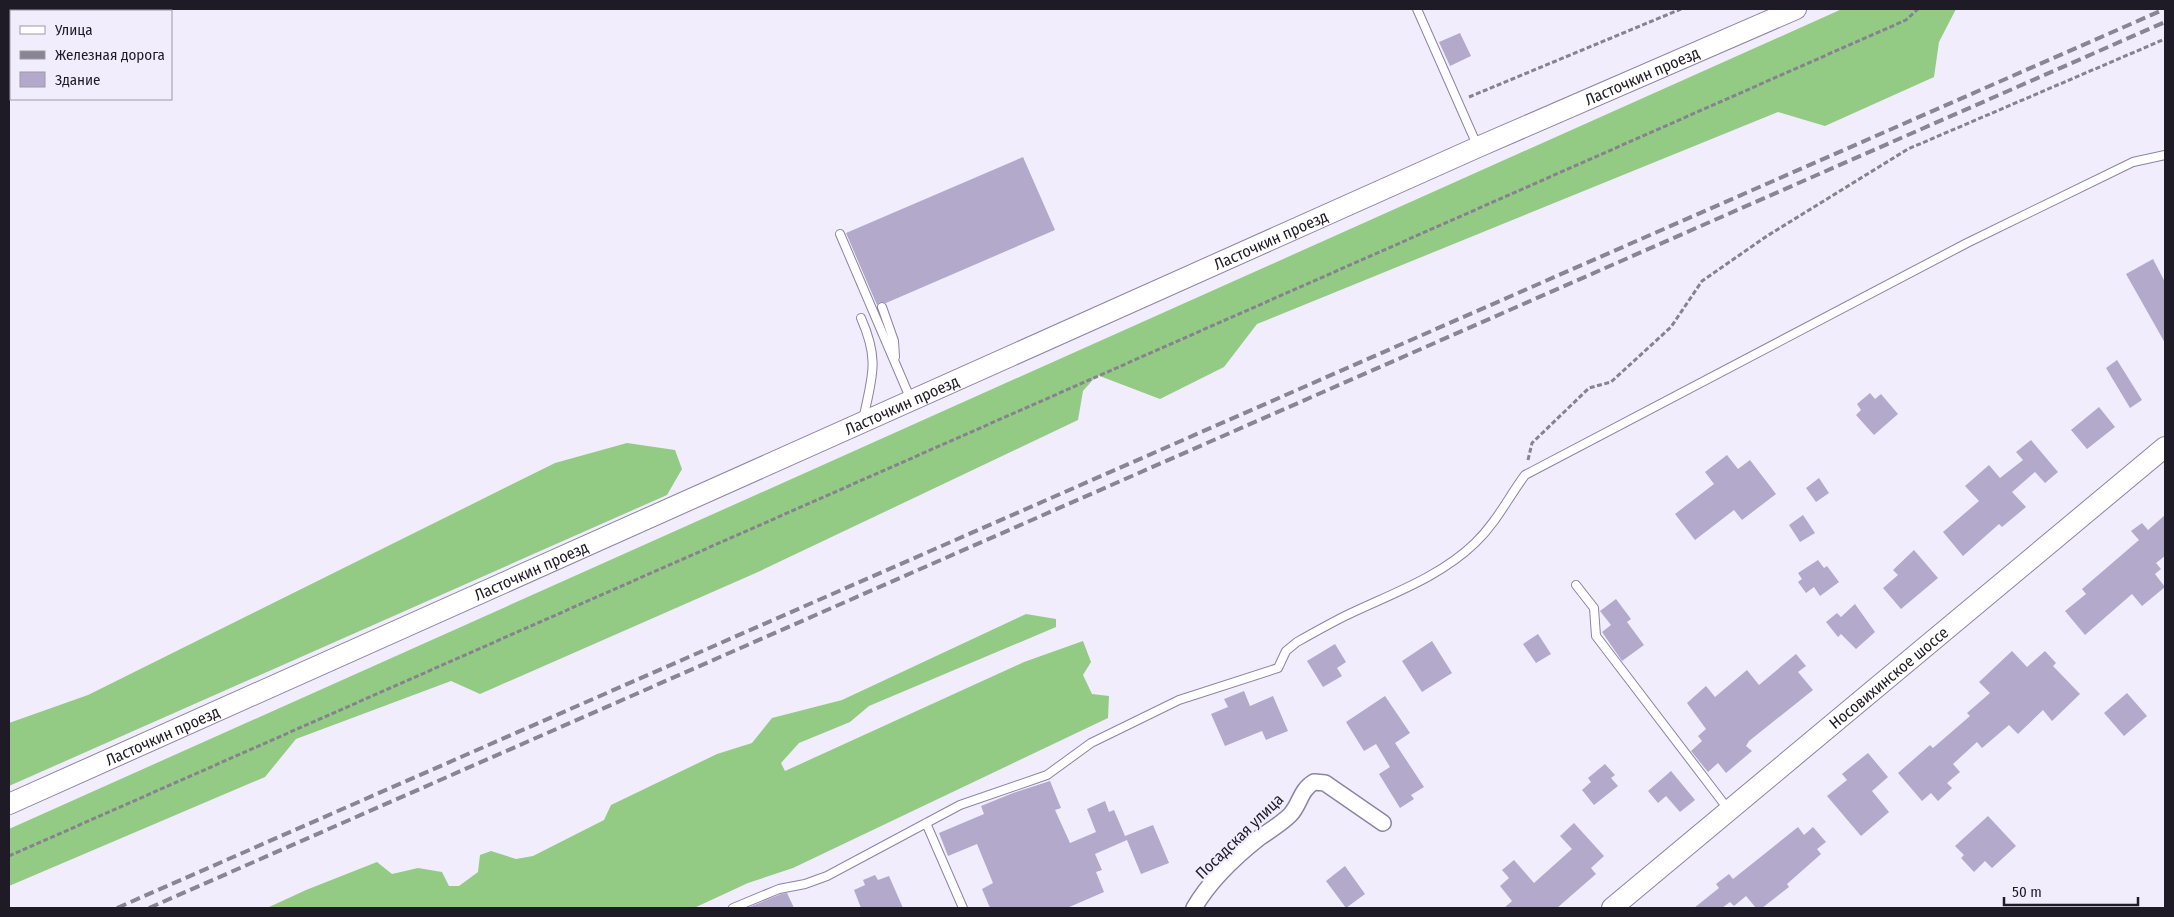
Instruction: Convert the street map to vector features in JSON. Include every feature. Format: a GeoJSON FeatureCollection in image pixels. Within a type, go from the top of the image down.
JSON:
{"type":"FeatureCollection","features":[{"type":"Feature","properties":{"kind":"street","name":"Ласточкин проезд"},"geometry":{"type":"LineString","coordinates":[[9,804],[862,421],[1478,147],[1796,9]]}},
{"type":"Feature","properties":{"kind":"street","name":"Носовихинское шоссе"},"geometry":{"type":"LineString","coordinates":[[1612,908],[2165,447]]}},
{"type":"Feature","properties":{"kind":"street","name":"Посадская улица"},"geometry":{"type":"LineString","coordinates":[[1194,908],[1223,871],[1288,817],[1297,806],[1302,793],[1314,782],[1325,783],[1383,822]]}},
{"type":"Feature","properties":{"kind":"lane"},"geometry":{"type":"LineString","coordinates":[[1417,9],[1478,147]]}},
{"type":"Feature","properties":{"kind":"lane"},"geometry":{"type":"LineString","coordinates":[[733,908],[779,889],[805,884],[827,876],[926,823],[985,795],[1020,786],[1047,775],[1090,743],[1178,700],[1278,668],[1286,651],[1297,642],[1408,586],[1460,555],[1474,544],[1500,514],[1525,476],[1976,239],[2133,162],[2165,155]]}},
{"type":"Feature","properties":{"kind":"lane"},"geometry":{"type":"LineString","coordinates":[[840,234],[911,400]]}},
{"type":"Feature","properties":{"kind":"lane"},"geometry":{"type":"LineString","coordinates":[[882,308],[894,341],[895,362]]}},
{"type":"Feature","properties":{"kind":"lane"},"geometry":{"type":"LineString","coordinates":[[861,318],[872,341],[874,366],[862,421]]}},
{"type":"Feature","properties":{"kind":"lane"},"geometry":{"type":"LineString","coordinates":[[1576,585],[1594,608],[1596,636],[1729,811]]}},
{"type":"Feature","properties":{"kind":"lane"},"geometry":{"type":"LineString","coordinates":[[926,823],[963,908]]}},
{"type":"Feature","properties":{"kind":"path"},"geometry":{"type":"LineString","coordinates":[[1458,102],[1681,9]]}},
{"type":"Feature","properties":{"kind":"path"},"geometry":{"type":"LineString","coordinates":[[9,856],[1897,24],[1906,20],[1918,9]]}},
{"type":"Feature","properties":{"kind":"path"},"geometry":{"type":"LineString","coordinates":[[1525,476],[1532,443],[1589,388],[1611,382],[1671,328],[1702,282],[1767,236],[1908,150],[2165,39]]}},
{"type":"Feature","properties":{"kind":"green space"},"geometry":{"type":"Polygon","coordinates":[[[1842,9],[1956,9],[1939,42],[1934,77],[1825,126],[1778,112],[1257,324],[1224,367],[1160,399],[1097,375],[1083,391],[1078,420],[758,572],[480,694],[451,681],[296,739],[265,777],[9,886],[9,829],[1842,9]]]}},
{"type":"Feature","properties":{"kind":"green space"},"geometry":{"type":"Polygon","coordinates":[[[627,443],[675,450],[682,469],[667,495],[9,786],[9,723],[88,695],[555,463],[627,443]]]}},
{"type":"Feature","properties":{"kind":"green space"},"geometry":{"type":"Polygon","coordinates":[[[1026,614],[1056,619],[1056,627],[869,706],[850,722],[799,743],[781,763],[785,771],[1024,662],[1083,641],[1091,662],[1083,675],[1092,694],[1109,696],[1108,718],[793,868],[748,883],[694,908],[267,908],[306,890],[377,862],[392,874],[418,868],[442,872],[449,886],[459,886],[478,872],[480,855],[491,851],[516,859],[533,856],[604,820],[611,805],[717,754],[752,743],[772,718],[842,700],[1026,614]]]}},
{"type":"Feature","properties":{"kind":"building"},"geometry":{"type":"Polygon","coordinates":[[[1460,33],[1471,56],[1450,66],[1439,42],[1460,33]]]}},
{"type":"Feature","properties":{"kind":"building"},"geometry":{"type":"Polygon","coordinates":[[[1023,157],[1055,230],[886,303],[880,302],[877,305],[846,233],[1023,157]]]}},
{"type":"Feature","properties":{"kind":"building"},"geometry":{"type":"Polygon","coordinates":[[[2153,259],[2165,282],[2165,343],[2126,274],[2153,259]]]}},
{"type":"Feature","properties":{"kind":"building"},"geometry":{"type":"Polygon","coordinates":[[[2117,360],[2142,400],[2130,408],[2106,368],[2117,360]]]}},
{"type":"Feature","properties":{"kind":"building"},"geometry":{"type":"Polygon","coordinates":[[[1870,393],[1875,399],[1881,394],[1898,414],[1874,435],[1856,415],[1861,410],[1857,404],[1870,393]]]}},
{"type":"Feature","properties":{"kind":"building"},"geometry":{"type":"Polygon","coordinates":[[[2099,407],[2115,427],[2087,449],[2071,430],[2099,407]]]}},
{"type":"Feature","properties":{"kind":"building"},"geometry":{"type":"Polygon","coordinates":[[[2031,440],[2058,472],[2045,483],[2035,472],[2012,492],[2026,507],[2002,527],[1999,524],[1963,556],[1943,532],[1979,501],[1965,486],[1989,465],[2000,478],[2023,460],[2016,452],[2031,440]]]}},
{"type":"Feature","properties":{"kind":"building"},"geometry":{"type":"Polygon","coordinates":[[[1727,455],[1738,469],[1750,460],[1776,494],[1742,520],[1734,510],[1695,540],[1675,514],[1714,484],[1705,472],[1727,455]]]}},
{"type":"Feature","properties":{"kind":"building"},"geometry":{"type":"Polygon","coordinates":[[[1819,478],[1829,493],[1816,502],[1806,488],[1819,478]]]}},
{"type":"Feature","properties":{"kind":"building"},"geometry":{"type":"Polygon","coordinates":[[[1803,515],[1815,533],[1800,542],[1789,525],[1803,515]]]}},
{"type":"Feature","properties":{"kind":"building"},"geometry":{"type":"Polygon","coordinates":[[[2165,515],[2165,556],[2156,563],[2161,569],[2155,574],[2165,587],[2142,606],[2132,594],[2085,635],[2065,611],[2086,594],[2082,589],[2139,540],[2131,531],[2142,523],[2148,530],[2165,515]]]}},
{"type":"Feature","properties":{"kind":"building"},"geometry":{"type":"Polygon","coordinates":[[[1914,550],[1938,578],[1901,609],[1883,588],[1898,575],[1893,570],[1914,550]]]}},
{"type":"Feature","properties":{"kind":"building"},"geometry":{"type":"Polygon","coordinates":[[[1818,560],[1824,568],[1827,566],[1839,582],[1820,596],[1814,587],[1806,593],[1798,582],[1802,579],[1798,573],[1818,560]]]}},
{"type":"Feature","properties":{"kind":"building"},"geometry":{"type":"Polygon","coordinates":[[[1616,599],[1631,619],[1627,622],[1644,645],[1622,661],[1602,632],[1611,625],[1600,611],[1616,599]]]}},
{"type":"Feature","properties":{"kind":"building"},"geometry":{"type":"Polygon","coordinates":[[[1855,604],[1875,632],[1856,649],[1841,634],[1838,637],[1826,622],[1837,613],[1841,617],[1855,604]]]}},
{"type":"Feature","properties":{"kind":"building"},"geometry":{"type":"Polygon","coordinates":[[[1538,634],[1551,654],[1536,663],[1523,644],[1538,634]]]}},
{"type":"Feature","properties":{"kind":"building"},"geometry":{"type":"Polygon","coordinates":[[[1432,641],[1452,673],[1422,692],[1402,661],[1432,641]]]}},
{"type":"Feature","properties":{"kind":"building"},"geometry":{"type":"Polygon","coordinates":[[[1335,644],[1346,662],[1337,668],[1342,676],[1323,687],[1307,661],[1335,644]]]}},
{"type":"Feature","properties":{"kind":"building"},"geometry":{"type":"Polygon","coordinates":[[[2012,651],[2027,667],[2045,651],[2056,663],[2053,666],[2080,694],[2052,721],[2043,710],[2018,734],[2009,725],[1982,748],[1977,742],[1953,764],[1960,772],[1947,783],[1952,788],[1938,801],[1931,793],[1922,801],[1898,773],[1930,745],[1933,748],[1970,716],[1967,713],[1990,693],[1979,682],[2012,651]]]}},
{"type":"Feature","properties":{"kind":"building"},"geometry":{"type":"Polygon","coordinates":[[[1796,654],[1806,666],[1798,672],[1813,690],[1749,741],[1746,746],[1752,751],[1726,773],[1718,763],[1708,772],[1691,751],[1702,741],[1698,736],[1706,729],[1687,703],[1706,686],[1715,697],[1747,670],[1759,685],[1796,654]]]}},
{"type":"Feature","properties":{"kind":"building"},"geometry":{"type":"Polygon","coordinates":[[[1244,691],[1250,706],[1273,696],[1288,731],[1266,740],[1262,731],[1225,746],[1211,714],[1228,707],[1224,699],[1244,691]]]}},
{"type":"Feature","properties":{"kind":"building"},"geometry":{"type":"Polygon","coordinates":[[[2127,693],[2147,716],[2124,736],[2104,713],[2127,693]]]}},
{"type":"Feature","properties":{"kind":"building"},"geometry":{"type":"Polygon","coordinates":[[[1385,696],[1410,733],[1395,743],[1424,787],[1411,795],[1414,799],[1400,808],[1379,774],[1390,767],[1376,744],[1364,751],[1346,722],[1385,696]]]}},
{"type":"Feature","properties":{"kind":"building"},"geometry":{"type":"Polygon","coordinates":[[[1868,753],[1888,777],[1872,791],[1889,812],[1861,836],[1827,796],[1847,780],[1842,774],[1868,753]]]}},
{"type":"Feature","properties":{"kind":"building"},"geometry":{"type":"Polygon","coordinates":[[[1605,764],[1615,775],[1611,778],[1618,786],[1594,805],[1582,790],[1591,782],[1588,778],[1605,764]]]}},
{"type":"Feature","properties":{"kind":"building"},"geometry":{"type":"Polygon","coordinates":[[[1671,771],[1695,800],[1680,812],[1666,796],[1658,803],[1648,791],[1671,771]]]}},
{"type":"Feature","properties":{"kind":"building"},"geometry":{"type":"Polygon","coordinates":[[[1050,781],[1061,808],[1055,810],[1070,843],[1096,832],[1087,809],[1105,801],[1109,812],[1114,810],[1125,836],[1153,825],[1169,863],[1141,874],[1127,840],[1095,854],[1102,870],[1096,872],[1104,892],[1067,908],[990,908],[982,889],[993,883],[977,844],[948,856],[939,833],[984,814],[981,806],[1050,781]]]}},
{"type":"Feature","properties":{"kind":"building"},"geometry":{"type":"Polygon","coordinates":[[[1988,816],[2016,846],[1992,868],[1985,861],[1974,872],[1961,858],[1964,855],[1955,846],[1988,816]]]}},
{"type":"Feature","properties":{"kind":"building"},"geometry":{"type":"Polygon","coordinates":[[[1574,823],[1604,856],[1591,868],[1596,874],[1557,908],[1504,908],[1512,901],[1500,886],[1509,878],[1502,870],[1514,860],[1534,883],[1572,849],[1560,836],[1574,823]]]}},
{"type":"Feature","properties":{"kind":"building"},"geometry":{"type":"Polygon","coordinates":[[[1798,827],[1804,835],[1813,827],[1826,842],[1817,849],[1821,854],[1787,884],[1789,887],[1762,908],[1756,908],[1746,896],[1734,906],[1730,902],[1722,908],[1694,908],[1719,888],[1716,884],[1729,874],[1733,879],[1798,827]]]}},
{"type":"Feature","properties":{"kind":"building"},"geometry":{"type":"Polygon","coordinates":[[[1345,866],[1365,894],[1346,908],[1326,881],[1345,866]]]}},
{"type":"Feature","properties":{"kind":"building"},"geometry":{"type":"Polygon","coordinates":[[[875,875],[878,880],[889,876],[903,908],[861,908],[854,890],[865,885],[863,880],[875,875]]]}},
{"type":"Feature","properties":{"kind":"building"},"geometry":{"type":"Polygon","coordinates":[[[787,893],[794,908],[747,908],[781,894],[787,893]]]}},
{"type":"Feature","properties":{"kind":"railway"},"geometry":{"type":"LineString","coordinates":[[117,908],[2165,9]]}},
{"type":"Feature","properties":{"kind":"railway"},"geometry":{"type":"LineString","coordinates":[[149,908],[2165,22]]}}]}
